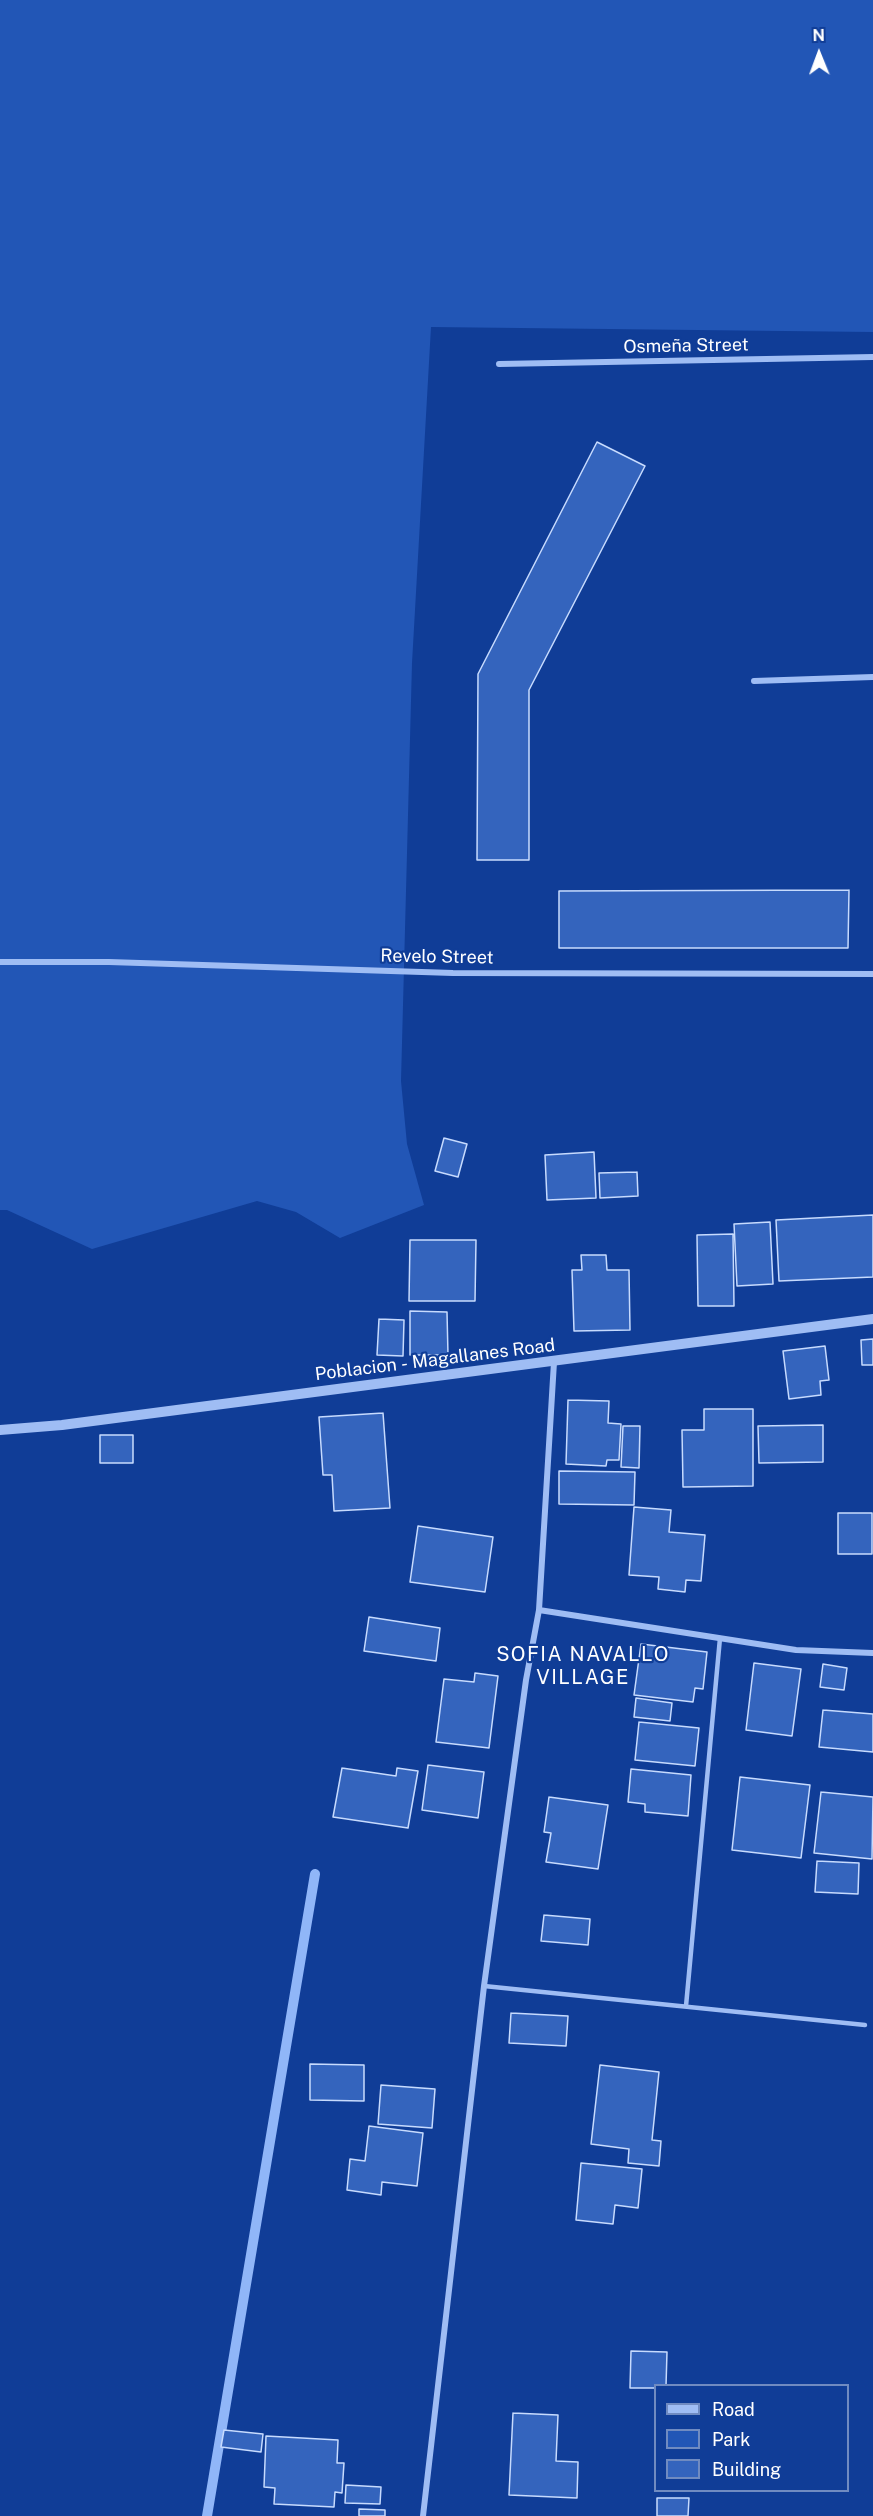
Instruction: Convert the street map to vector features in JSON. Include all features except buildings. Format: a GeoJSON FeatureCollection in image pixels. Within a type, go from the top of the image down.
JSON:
{"type":"FeatureCollection","features":[{"type":"Feature","properties":{"kind":"street","name":"Osmeña Street"},"geometry":{"type":"LineString","coordinates":[[499,364],[873,357]]}},
{"type":"Feature","properties":{"kind":"street"},"geometry":{"type":"LineString","coordinates":[[754,681],[873,677]]}},
{"type":"Feature","properties":{"kind":"street","name":"Revelo Street"},"geometry":{"type":"LineString","coordinates":[[0,962],[109,962],[453,973],[873,974]]}},
{"type":"Feature","properties":{"kind":"street","name":"Poblacion - Magallanes Road"},"geometry":{"type":"LineString","coordinates":[[0,1430],[62,1425],[873,1320]]}},
{"type":"Feature","properties":{"kind":"street"},"geometry":{"type":"LineString","coordinates":[[423,2516],[484,1986],[526,1680],[539,1610],[554,1362]]}},
{"type":"Feature","properties":{"kind":"street"},"geometry":{"type":"LineString","coordinates":[[539,1610],[796,1650],[873,1653]]}},
{"type":"Feature","properties":{"kind":"lane"},"geometry":{"type":"LineString","coordinates":[[686,2006],[720,1638]]}},
{"type":"Feature","properties":{"kind":"lane"},"geometry":{"type":"LineString","coordinates":[[484,1986],[865,2025]]}},
{"type":"Feature","properties":{"kind":"green space"},"geometry":{"type":"Polygon","coordinates":[[[0,0],[873,0],[873,332],[431,327],[412,663],[401,1081],[407,1144],[424,1205],[340,1238],[296,1212],[257,1201],[92,1249],[7,1210],[0,1210],[0,0]]]}},
{"type":"Feature","properties":{"kind":"waterway"},"geometry":{"type":"LineString","coordinates":[[207,2516],[315,1874]]}},
{"type":"Feature","properties":{"kind":"district","name":"SOFIA NAVALLO VILLAGE"},"geometry":{"type":"Point","coordinates":[583,1666]}}]}
